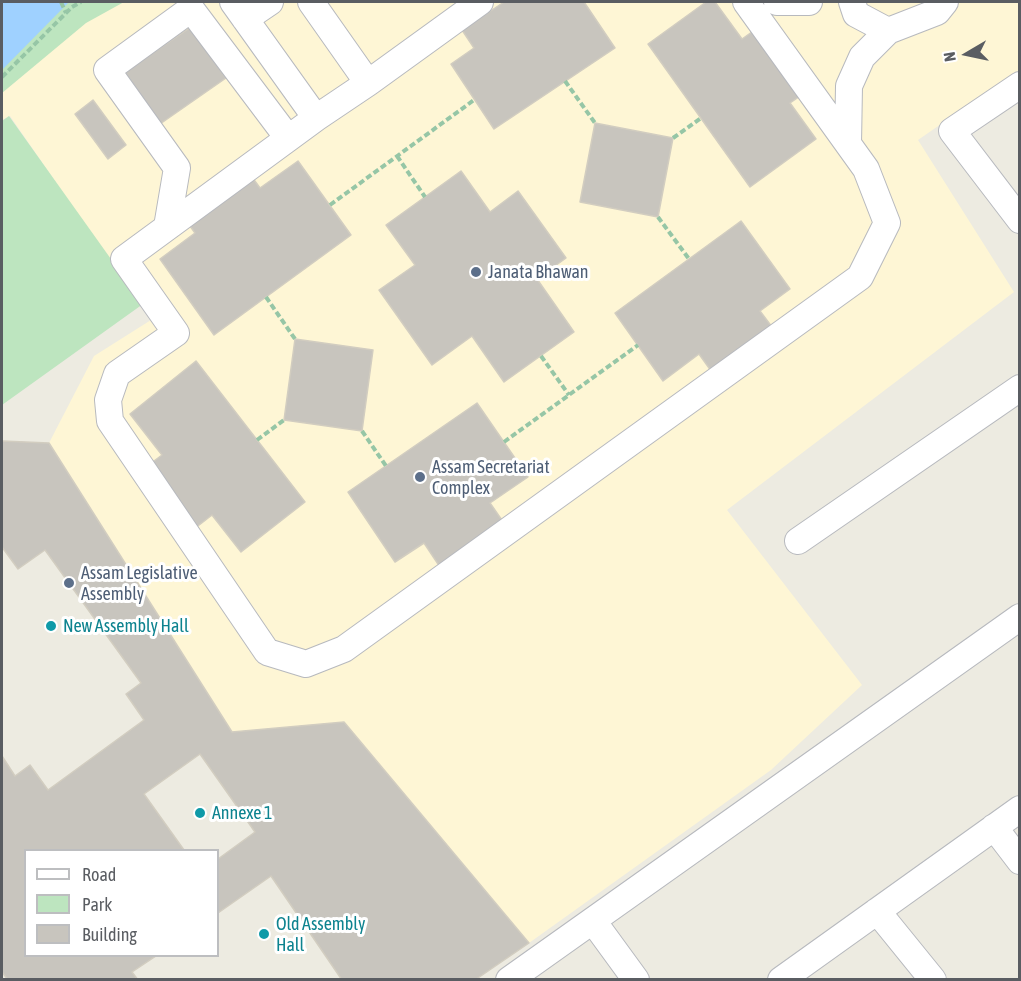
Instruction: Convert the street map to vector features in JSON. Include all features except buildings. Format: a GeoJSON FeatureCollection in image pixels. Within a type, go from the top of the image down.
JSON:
{"type":"FeatureCollection","features":[{"type":"Feature","properties":{"kind":"street"},"geometry":{"type":"LineString","coordinates":[[270,2],[239,10],[316,118]]}},
{"type":"Feature","properties":{"kind":"street"},"geometry":{"type":"LineString","coordinates":[[311,2],[368,83]]}},
{"type":"Feature","properties":{"kind":"street"},"geometry":{"type":"LineString","coordinates":[[480,2],[124,258],[176,333],[117,374],[108,400],[110,421],[267,652],[306,664],[344,649],[860,277],[887,223],[866,169],[746,2]]}},
{"type":"Feature","properties":{"kind":"street"},"geometry":{"type":"LineString","coordinates":[[777,2],[809,2]]}},
{"type":"Feature","properties":{"kind":"street"},"geometry":{"type":"LineString","coordinates":[[852,2],[856,14],[888,31]]}},
{"type":"Feature","properties":{"kind":"street"},"geometry":{"type":"LineString","coordinates":[[848,144],[849,86],[862,57],[888,31],[937,12],[945,2]]}},
{"type":"Feature","properties":{"kind":"street"},"geometry":{"type":"LineString","coordinates":[[167,227],[177,168],[107,70],[116,63],[191,9],[288,138]]}},
{"type":"Feature","properties":{"kind":"street"},"geometry":{"type":"LineString","coordinates":[[1020,85],[952,131],[1020,220]]}},
{"type":"Feature","properties":{"kind":"street"},"geometry":{"type":"LineString","coordinates":[[798,541],[1020,388]]}},
{"type":"Feature","properties":{"kind":"street"},"geometry":{"type":"LineString","coordinates":[[509,980],[1020,617]]}},
{"type":"Feature","properties":{"kind":"street"},"geometry":{"type":"LineString","coordinates":[[789,977],[1020,808]]}},
{"type":"Feature","properties":{"kind":"street"},"geometry":{"type":"LineString","coordinates":[[994,827],[1020,861]]}},
{"type":"Feature","properties":{"kind":"street"},"geometry":{"type":"LineString","coordinates":[[878,910],[933,980]]}},
{"type":"Feature","properties":{"kind":"street"},"geometry":{"type":"LineString","coordinates":[[593,921],[636,980]]}},
{"type":"Feature","properties":{"kind":"path"},"geometry":{"type":"LineString","coordinates":[[61,2],[66,13]]}},
{"type":"Feature","properties":{"kind":"path"},"geometry":{"type":"LineString","coordinates":[[2,77],[66,13],[81,2]]}},
{"type":"Feature","properties":{"kind":"path"},"geometry":{"type":"LineString","coordinates":[[566,81],[595,123]]}},
{"type":"Feature","properties":{"kind":"path"},"geometry":{"type":"LineString","coordinates":[[330,205],[474,100]]}},
{"type":"Feature","properties":{"kind":"path"},"geometry":{"type":"LineString","coordinates":[[673,138],[701,118]]}},
{"type":"Feature","properties":{"kind":"path"},"geometry":{"type":"LineString","coordinates":[[397,156],[425,197]]}},
{"type":"Feature","properties":{"kind":"path"},"geometry":{"type":"LineString","coordinates":[[658,217],[689,259]]}},
{"type":"Feature","properties":{"kind":"path"},"geometry":{"type":"LineString","coordinates":[[266,297],[295,339]]}},
{"type":"Feature","properties":{"kind":"path"},"geometry":{"type":"LineString","coordinates":[[504,442],[638,345]]}},
{"type":"Feature","properties":{"kind":"path"},"geometry":{"type":"LineString","coordinates":[[541,356],[569,395]]}},
{"type":"Feature","properties":{"kind":"path"},"geometry":{"type":"LineString","coordinates":[[257,440],[284,420]]}},
{"type":"Feature","properties":{"kind":"path"},"geometry":{"type":"LineString","coordinates":[[362,431],[386,466]]}},
{"type":"Feature","properties":{"kind":"shaded area","name":"Assam Secretariat Complex"},"geometry":{"type":"Polygon","coordinates":[[[2,2],[1019,2],[1019,70],[918,140],[1014,292],[727,510],[862,685],[771,770],[529,943],[344,722],[232,732],[49,443],[94,356],[151,320],[10,116],[2,120],[2,2]]]}},
{"type":"Feature","properties":{"kind":"green space"},"geometry":{"type":"Polygon","coordinates":[[[2,2],[124,2],[86,23],[2,93],[2,2]]]}},
{"type":"Feature","properties":{"kind":"green space"},"geometry":{"type":"Polygon","coordinates":[[[9,116],[143,304],[2,405],[2,121],[9,116]]]}},
{"type":"Feature","properties":{"kind":"water"},"geometry":{"type":"Polygon","coordinates":[[[2,2],[69,2],[2,70],[2,2]]]}},
{"type":"Feature","properties":{"kind":"place","name":"Janata Bhawan"},"geometry":{"type":"Point","coordinates":[476,272]}},
{"type":"Feature","properties":{"kind":"place","name":"Assam Secretariat Complex"},"geometry":{"type":"Point","coordinates":[420,477]}},
{"type":"Feature","properties":{"kind":"place","name":"Assam Legislative Assembly"},"geometry":{"type":"Point","coordinates":[69,583]}},
{"type":"Feature","properties":{"kind":"place","name":"New Assembly Hall"},"geometry":{"type":"Point","coordinates":[51,626]}},
{"type":"Feature","properties":{"kind":"place","name":"Annexe 1"},"geometry":{"type":"Point","coordinates":[200,813]}},
{"type":"Feature","properties":{"kind":"place","name":"Old Assembly Hall"},"geometry":{"type":"Point","coordinates":[264,934]}}]}
